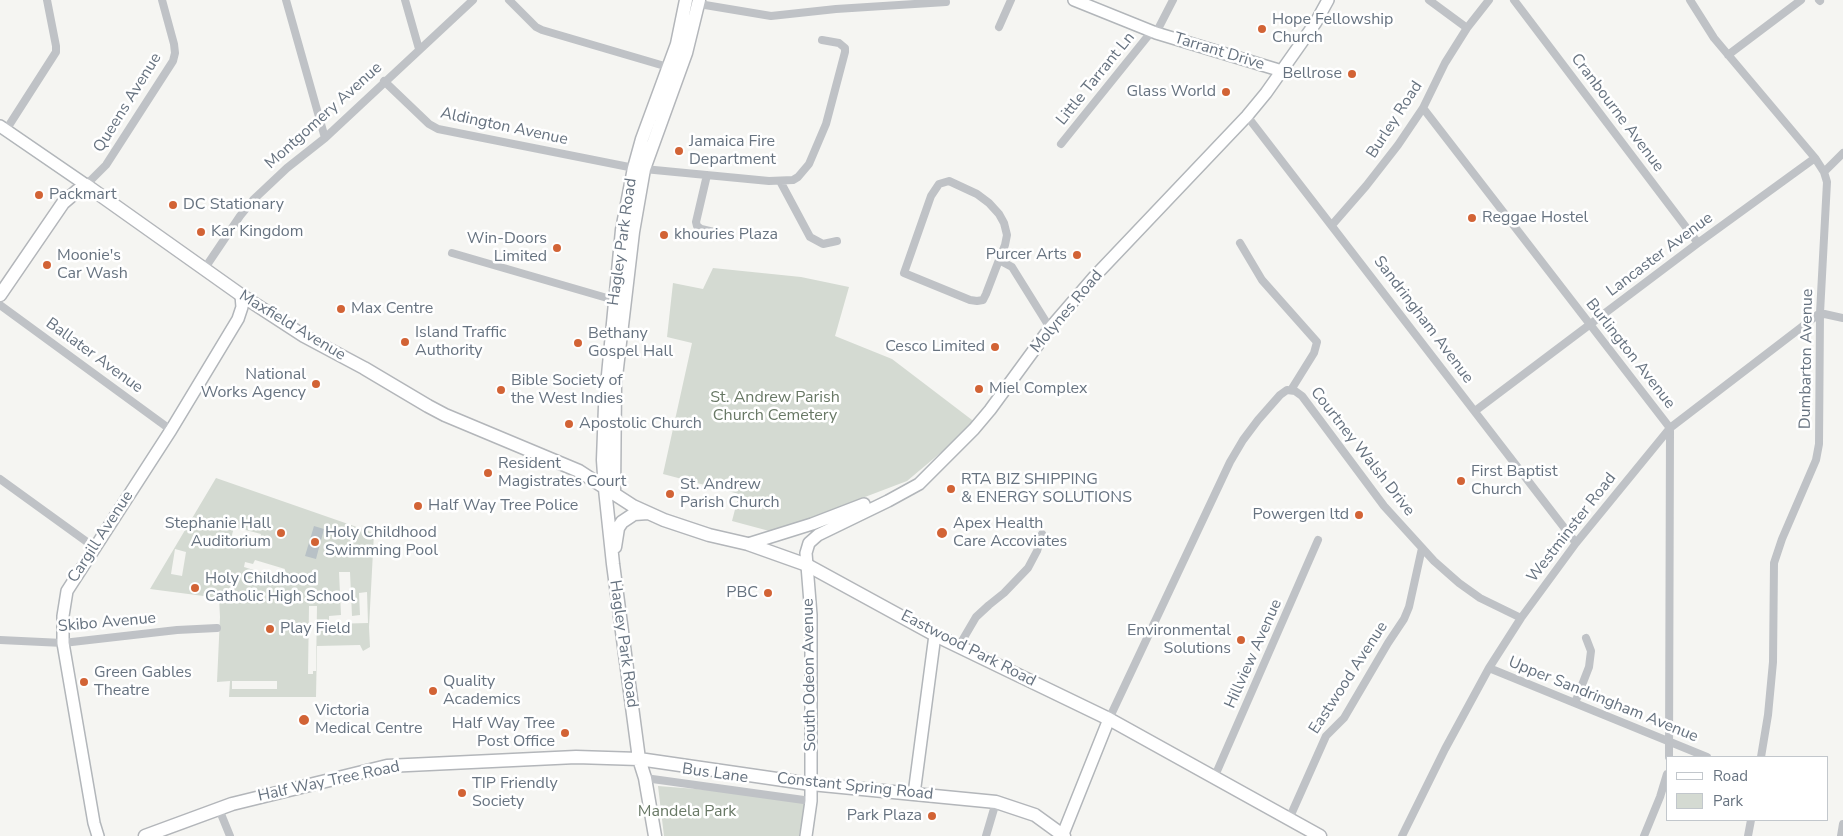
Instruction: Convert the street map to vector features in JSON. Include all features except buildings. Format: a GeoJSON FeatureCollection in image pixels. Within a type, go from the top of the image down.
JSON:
{"type":"FeatureCollection","features":[{"type":"Feature","properties":{"kind":"main road","name":"Hagley Park Road"},"geometry":{"type":"LineString","coordinates":[[609,491],[613,462],[616,376],[642,139],[677,44],[686,0]]}},
{"type":"Feature","properties":{"kind":"main road","name":"Tarrant Drive"},"geometry":{"type":"LineString","coordinates":[[1074,0],[1154,32],[1282,71]]}},
{"type":"Feature","properties":{"kind":"main road","name":"Molynes Road"},"geometry":{"type":"LineString","coordinates":[[748,544],[857,508],[927,475],[974,429],[1050,328],[1094,277],[1247,116],[1282,71],[1316,22],[1328,0]]}},
{"type":"Feature","properties":{"kind":"main road","name":"Hagley Park Road"},"geometry":{"type":"LineString","coordinates":[[655,836],[639,759],[612,564],[609,491],[603,460],[605,406],[622,230],[639,169],[686,53],[699,2]]}},
{"type":"Feature","properties":{"kind":"main road","name":"Maxfield Avenue"},"geometry":{"type":"LineString","coordinates":[[3,128],[241,295],[304,336],[364,368],[428,406],[579,471],[609,491]]}},
{"type":"Feature","properties":{"kind":"main road"},"geometry":{"type":"LineString","coordinates":[[0,295],[63,203],[86,185]]}},
{"type":"Feature","properties":{"kind":"main road","name":"Cargill Avenue"},"geometry":{"type":"LineString","coordinates":[[98,836],[94,823],[64,643],[63,616],[67,591],[171,430],[241,313],[241,295]]}},
{"type":"Feature","properties":{"kind":"main road","name":"South Odeon Avenue"},"geometry":{"type":"LineString","coordinates":[[806,836],[811,801],[811,615],[807,548],[813,538],[896,497],[919,484],[927,475]]}},
{"type":"Feature","properties":{"kind":"main road","name":"Eastwood Park Road"},"geometry":{"type":"LineString","coordinates":[[609,491],[648,513],[709,535],[748,544],[807,565],[935,635],[1109,719],[1320,836]]}},
{"type":"Feature","properties":{"kind":"main road"},"geometry":{"type":"LineString","coordinates":[[612,564],[617,536],[622,522],[634,514],[648,513]]}},
{"type":"Feature","properties":{"kind":"main road"},"geometry":{"type":"LineString","coordinates":[[914,794],[935,635]]}},
{"type":"Feature","properties":{"kind":"main road"},"geometry":{"type":"LineString","coordinates":[[1063,835],[1109,719]]}},
{"type":"Feature","properties":{"kind":"main road","name":"Half Way Tree Road"},"geometry":{"type":"LineString","coordinates":[[145,836],[232,804],[387,766],[576,757],[639,759]]}},
{"type":"Feature","properties":{"kind":"main road","name":"Constant Spring Road"},"geometry":{"type":"LineString","coordinates":[[639,759],[811,784],[996,802],[1035,814],[1063,835]]}},
{"type":"Feature","properties":{"kind":"street"},"geometry":{"type":"LineString","coordinates":[[3,128],[56,52],[47,0]]}},
{"type":"Feature","properties":{"kind":"street","name":"Queens Avenue"},"geometry":{"type":"LineString","coordinates":[[86,185],[106,165],[173,61],[175,53],[174,44],[162,0]]}},
{"type":"Feature","properties":{"kind":"street"},"geometry":{"type":"LineString","coordinates":[[286,0],[325,138]]}},
{"type":"Feature","properties":{"kind":"street"},"geometry":{"type":"LineString","coordinates":[[405,0],[419,49]]}},
{"type":"Feature","properties":{"kind":"street","name":"Montgomery Avenue"},"geometry":{"type":"LineString","coordinates":[[207,265],[253,200],[286,168],[325,138],[473,0]]}},
{"type":"Feature","properties":{"kind":"street"},"geometry":{"type":"LineString","coordinates":[[509,0],[536,28],[668,67]]}},
{"type":"Feature","properties":{"kind":"street"},"geometry":{"type":"LineString","coordinates":[[999,27],[1011,0]]}},
{"type":"Feature","properties":{"kind":"street","name":"Little Tarrant Ln"},"geometry":{"type":"LineString","coordinates":[[1061,144],[1154,32],[1173,0]]}},
{"type":"Feature","properties":{"kind":"street"},"geometry":{"type":"LineString","coordinates":[[1429,0],[1467,28]]}},
{"type":"Feature","properties":{"kind":"street","name":"Burley Road"},"geometry":{"type":"LineString","coordinates":[[1332,225],[1372,179],[1423,108],[1445,63],[1467,28],[1489,0]]}},
{"type":"Feature","properties":{"kind":"street","name":"Cranbourne Avenue"},"geometry":{"type":"LineString","coordinates":[[1514,0],[1698,243]]}},
{"type":"Feature","properties":{"kind":"street","name":"Dumbarton Avenue"},"geometry":{"type":"LineString","coordinates":[[1690,0],[1714,38],[1815,158],[1828,182],[1820,313],[1819,444],[1816,460],[1782,539],[1774,563],[1773,662],[1768,715],[1761,756]]}},
{"type":"Feature","properties":{"kind":"street"},"geometry":{"type":"LineString","coordinates":[[1728,55],[1801,0]]}},
{"type":"Feature","properties":{"kind":"street"},"geometry":{"type":"LineString","coordinates":[[699,2],[772,16],[836,9],[946,2]]}},
{"type":"Feature","properties":{"kind":"street"},"geometry":{"type":"LineString","coordinates":[[822,40],[839,43],[844,48],[834,101],[826,124],[804,172],[792,180],[780,181],[810,237],[823,244],[837,241]]}},
{"type":"Feature","properties":{"kind":"street","name":"Aldington Avenue"},"geometry":{"type":"LineString","coordinates":[[384,82],[429,124],[438,129],[639,169],[780,181]]}},
{"type":"Feature","properties":{"kind":"street","name":"Burlington Avenue"},"geometry":{"type":"LineString","coordinates":[[1423,108],[1670,428],[1668,756]]}},
{"type":"Feature","properties":{"kind":"street","name":"Sandringham Avenue"},"geometry":{"type":"LineString","coordinates":[[1247,116],[1576,542]]}},
{"type":"Feature","properties":{"kind":"street"},"geometry":{"type":"LineString","coordinates":[[1824,172],[1843,153]]}},
{"type":"Feature","properties":{"kind":"street","name":"Lancaster Avenue"},"geometry":{"type":"LineString","coordinates":[[1475,411],[1698,243],[1815,158]]}},
{"type":"Feature","properties":{"kind":"street"},"geometry":{"type":"LineString","coordinates":[[707,175],[696,222],[697,226],[701,229],[714,232]]}},
{"type":"Feature","properties":{"kind":"street"},"geometry":{"type":"LineString","coordinates":[[949,181],[978,194],[999,214],[1007,235],[999,260],[983,300],[977,301],[970,300],[904,273],[931,196],[939,184],[949,181]]}},
{"type":"Feature","properties":{"kind":"street"},"geometry":{"type":"LineString","coordinates":[[1240,243],[1262,280],[1317,342],[1314,353],[1291,390]]}},
{"type":"Feature","properties":{"kind":"street"},"geometry":{"type":"LineString","coordinates":[[452,253],[614,300]]}},
{"type":"Feature","properties":{"kind":"street"},"geometry":{"type":"LineString","coordinates":[[999,260],[1016,271],[1050,328]]}},
{"type":"Feature","properties":{"kind":"street","name":"Ballater Avenue"},"geometry":{"type":"LineString","coordinates":[[0,305],[171,430]]}},
{"type":"Feature","properties":{"kind":"street"},"geometry":{"type":"LineString","coordinates":[[1820,313],[1843,318]]}},
{"type":"Feature","properties":{"kind":"street","name":"Westminster Road"},"geometry":{"type":"LineString","coordinates":[[1402,836],[1445,749],[1489,668],[1521,618],[1576,542],[1670,428],[1820,313]]}},
{"type":"Feature","properties":{"kind":"street","name":"Courtney Walsh Drive"},"geometry":{"type":"LineString","coordinates":[[1109,719],[1230,462],[1258,420],[1284,392],[1291,390],[1302,396],[1384,506],[1434,561],[1480,598],[1521,618]]}},
{"type":"Feature","properties":{"kind":"street"},"geometry":{"type":"LineString","coordinates":[[0,479],[94,547]]}},
{"type":"Feature","properties":{"kind":"street"},"geometry":{"type":"LineString","coordinates":[[958,646],[976,617],[1016,582],[1028,568],[1042,534]]}},
{"type":"Feature","properties":{"kind":"street","name":"Hillview Avenue"},"geometry":{"type":"LineString","coordinates":[[1214,778],[1318,540]]}},
{"type":"Feature","properties":{"kind":"street","name":"Eastwood Avenue"},"geometry":{"type":"LineString","coordinates":[[1289,819],[1326,736],[1344,718],[1404,619],[1409,607],[1422,548]]}},
{"type":"Feature","properties":{"kind":"street","name":"Skibo Avenue"},"geometry":{"type":"LineString","coordinates":[[0,640],[64,643],[177,630],[217,628]]}},
{"type":"Feature","properties":{"kind":"street"},"geometry":{"type":"LineString","coordinates":[[1575,703],[1589,667],[1591,651],[1586,638]]}},
{"type":"Feature","properties":{"kind":"street","name":"Upper Sandringham Avenue"},"geometry":{"type":"LineString","coordinates":[[1489,668],[1704,756]]}},
{"type":"Feature","properties":{"kind":"street"},"geometry":{"type":"LineString","coordinates":[[1644,836],[1666,777]]}},
{"type":"Feature","properties":{"kind":"street","name":"Bus Lane"},"geometry":{"type":"LineString","coordinates":[[644,778],[811,801]]}},
{"type":"Feature","properties":{"kind":"street"},"geometry":{"type":"LineString","coordinates":[[986,836],[996,802]]}},
{"type":"Feature","properties":{"kind":"street"},"geometry":{"type":"LineString","coordinates":[[219,810],[230,836]]}},
{"type":"Feature","properties":{"kind":"street"},"geometry":{"type":"LineString","coordinates":[[1748,836],[1751,821]]}},
{"type":"Feature","properties":{"kind":"street"},"geometry":{"type":"LineString","coordinates":[[1841,836],[1843,824]]}},
{"type":"Feature","properties":{"kind":"green space","name":"St. Andrew Parish Church Cemetery"},"geometry":{"type":"Polygon","coordinates":[[[713,268],[801,277],[849,287],[835,336],[892,359],[976,423],[907,481],[773,532],[732,521],[739,494],[663,474],[692,343],[667,337],[673,283],[703,289],[713,268]]]}},
{"type":"Feature","properties":{"kind":"green space","name":"Holy Childhood Catholic High School"},"geometry":{"type":"Polygon","coordinates":[[[216,478],[374,533],[369,627],[370,647],[363,651],[360,645],[317,646],[316,697],[229,697],[230,681],[217,682],[219,598],[150,589],[216,478]],[[234,527],[231,539],[258,547],[261,534],[234,527]],[[175,549],[171,574],[182,576],[186,552],[175,549]],[[255,560],[253,564],[245,562],[244,567],[282,579],[285,569],[255,560]],[[339,572],[341,615],[329,616],[329,624],[368,623],[367,592],[359,593],[360,615],[352,616],[350,572],[339,572]],[[309,606],[308,674],[313,674],[313,671],[316,671],[317,606],[309,606]],[[232,681],[232,689],[277,689],[277,681],[232,681]]]}},
{"type":"Feature","properties":{"kind":"green space","name":"Mandela Park"},"geometry":{"type":"Polygon","coordinates":[[[658,786],[709,790],[805,803],[799,836],[664,836],[658,786]]]}},
{"type":"Feature","properties":{"kind":"shaded area","name":"Holy Childhood Swimming Pool"},"geometry":{"type":"Polygon","coordinates":[[[314,526],[324,529],[316,559],[305,556],[314,526]]]}},
{"type":"Feature","properties":{"kind":"place","name":"Hope Fellowship Church"},"geometry":{"type":"Point","coordinates":[1262,29]}},
{"type":"Feature","properties":{"kind":"place","name":"Bellrose"},"geometry":{"type":"Point","coordinates":[1352,74]}},
{"type":"Feature","properties":{"kind":"place","name":"Glass World"},"geometry":{"type":"Point","coordinates":[1226,92]}},
{"type":"Feature","properties":{"kind":"place","name":"Jamaica Fire Department"},"geometry":{"type":"Point","coordinates":[679,151]}},
{"type":"Feature","properties":{"kind":"place","name":"Packmart"},"geometry":{"type":"Point","coordinates":[39,195]}},
{"type":"Feature","properties":{"kind":"place","name":"DC Stationary"},"geometry":{"type":"Point","coordinates":[173,205]}},
{"type":"Feature","properties":{"kind":"place","name":"Reggae Hostel"},"geometry":{"type":"Point","coordinates":[1472,218]}},
{"type":"Feature","properties":{"kind":"place","name":"Kar Kingdom"},"geometry":{"type":"Point","coordinates":[201,232]}},
{"type":"Feature","properties":{"kind":"place","name":"khouries Plaza"},"geometry":{"type":"Point","coordinates":[664,235]}},
{"type":"Feature","properties":{"kind":"place","name":"Win-Doors Limited"},"geometry":{"type":"Point","coordinates":[557,248]}},
{"type":"Feature","properties":{"kind":"place","name":"Purcer Arts"},"geometry":{"type":"Point","coordinates":[1077,255]}},
{"type":"Feature","properties":{"kind":"place","name":"Moonie's Car Wash"},"geometry":{"type":"Point","coordinates":[47,265]}},
{"type":"Feature","properties":{"kind":"place","name":"Max Centre"},"geometry":{"type":"Point","coordinates":[341,309]}},
{"type":"Feature","properties":{"kind":"place","name":"Island Traffic Authority"},"geometry":{"type":"Point","coordinates":[405,342]}},
{"type":"Feature","properties":{"kind":"place","name":"Bethany Gospel Hall"},"geometry":{"type":"Point","coordinates":[578,343]}},
{"type":"Feature","properties":{"kind":"place","name":"Cesco Limited"},"geometry":{"type":"Point","coordinates":[995,347]}},
{"type":"Feature","properties":{"kind":"place","name":"National Works Agency"},"geometry":{"type":"Point","coordinates":[316,384]}},
{"type":"Feature","properties":{"kind":"place","name":"Miel Complex"},"geometry":{"type":"Point","coordinates":[979,389]}},
{"type":"Feature","properties":{"kind":"place","name":"Bible Society of the West Indies"},"geometry":{"type":"Point","coordinates":[501,390]}},
{"type":"Feature","properties":{"kind":"place","name":"Apostolic Church"},"geometry":{"type":"Point","coordinates":[569,424]}},
{"type":"Feature","properties":{"kind":"place","name":"Resident Magistrates Court"},"geometry":{"type":"Point","coordinates":[488,473]}},
{"type":"Feature","properties":{"kind":"place","name":"First Baptist Church"},"geometry":{"type":"Point","coordinates":[1461,481]}},
{"type":"Feature","properties":{"kind":"place","name":"RTA BIZ SHIPPING & ENERGY SOLUTIONS"},"geometry":{"type":"Point","coordinates":[951,489]}},
{"type":"Feature","properties":{"kind":"place","name":"St. Andrew Parish Church"},"geometry":{"type":"Point","coordinates":[670,494]}},
{"type":"Feature","properties":{"kind":"place","name":"Half Way Tree Police"},"geometry":{"type":"Point","coordinates":[418,506]}},
{"type":"Feature","properties":{"kind":"place","name":"Powergen ltd"},"geometry":{"type":"Point","coordinates":[1359,515]}},
{"type":"Feature","properties":{"kind":"place","name":"Stephanie Hall Auditorium"},"geometry":{"type":"Point","coordinates":[281,533]}},
{"type":"Feature","properties":{"kind":"place","name":"Apex Health Care Accoviates"},"geometry":{"type":"Point","coordinates":[942,533]}},
{"type":"Feature","properties":{"kind":"place","name":"Holy Childhood Swimming Pool"},"geometry":{"type":"Point","coordinates":[315,542]}},
{"type":"Feature","properties":{"kind":"place","name":"Holy Childhood Catholic High School"},"geometry":{"type":"Point","coordinates":[195,588]}},
{"type":"Feature","properties":{"kind":"place","name":"PBC"},"geometry":{"type":"Point","coordinates":[768,593]}},
{"type":"Feature","properties":{"kind":"place","name":"Play Field"},"geometry":{"type":"Point","coordinates":[270,629]}},
{"type":"Feature","properties":{"kind":"place","name":"Environmental Solutions"},"geometry":{"type":"Point","coordinates":[1241,640]}},
{"type":"Feature","properties":{"kind":"place","name":"Green Gables Theatre"},"geometry":{"type":"Point","coordinates":[84,682]}},
{"type":"Feature","properties":{"kind":"place","name":"Quality Academics"},"geometry":{"type":"Point","coordinates":[433,691]}},
{"type":"Feature","properties":{"kind":"place","name":"Victoria Medical Centre"},"geometry":{"type":"Point","coordinates":[304,720]}},
{"type":"Feature","properties":{"kind":"place","name":"Half Way Tree Post Office"},"geometry":{"type":"Point","coordinates":[565,733]}},
{"type":"Feature","properties":{"kind":"place","name":"TIP Friendly Society"},"geometry":{"type":"Point","coordinates":[462,793]}},
{"type":"Feature","properties":{"kind":"place","name":"Park Plaza"},"geometry":{"type":"Point","coordinates":[932,816]}}]}
